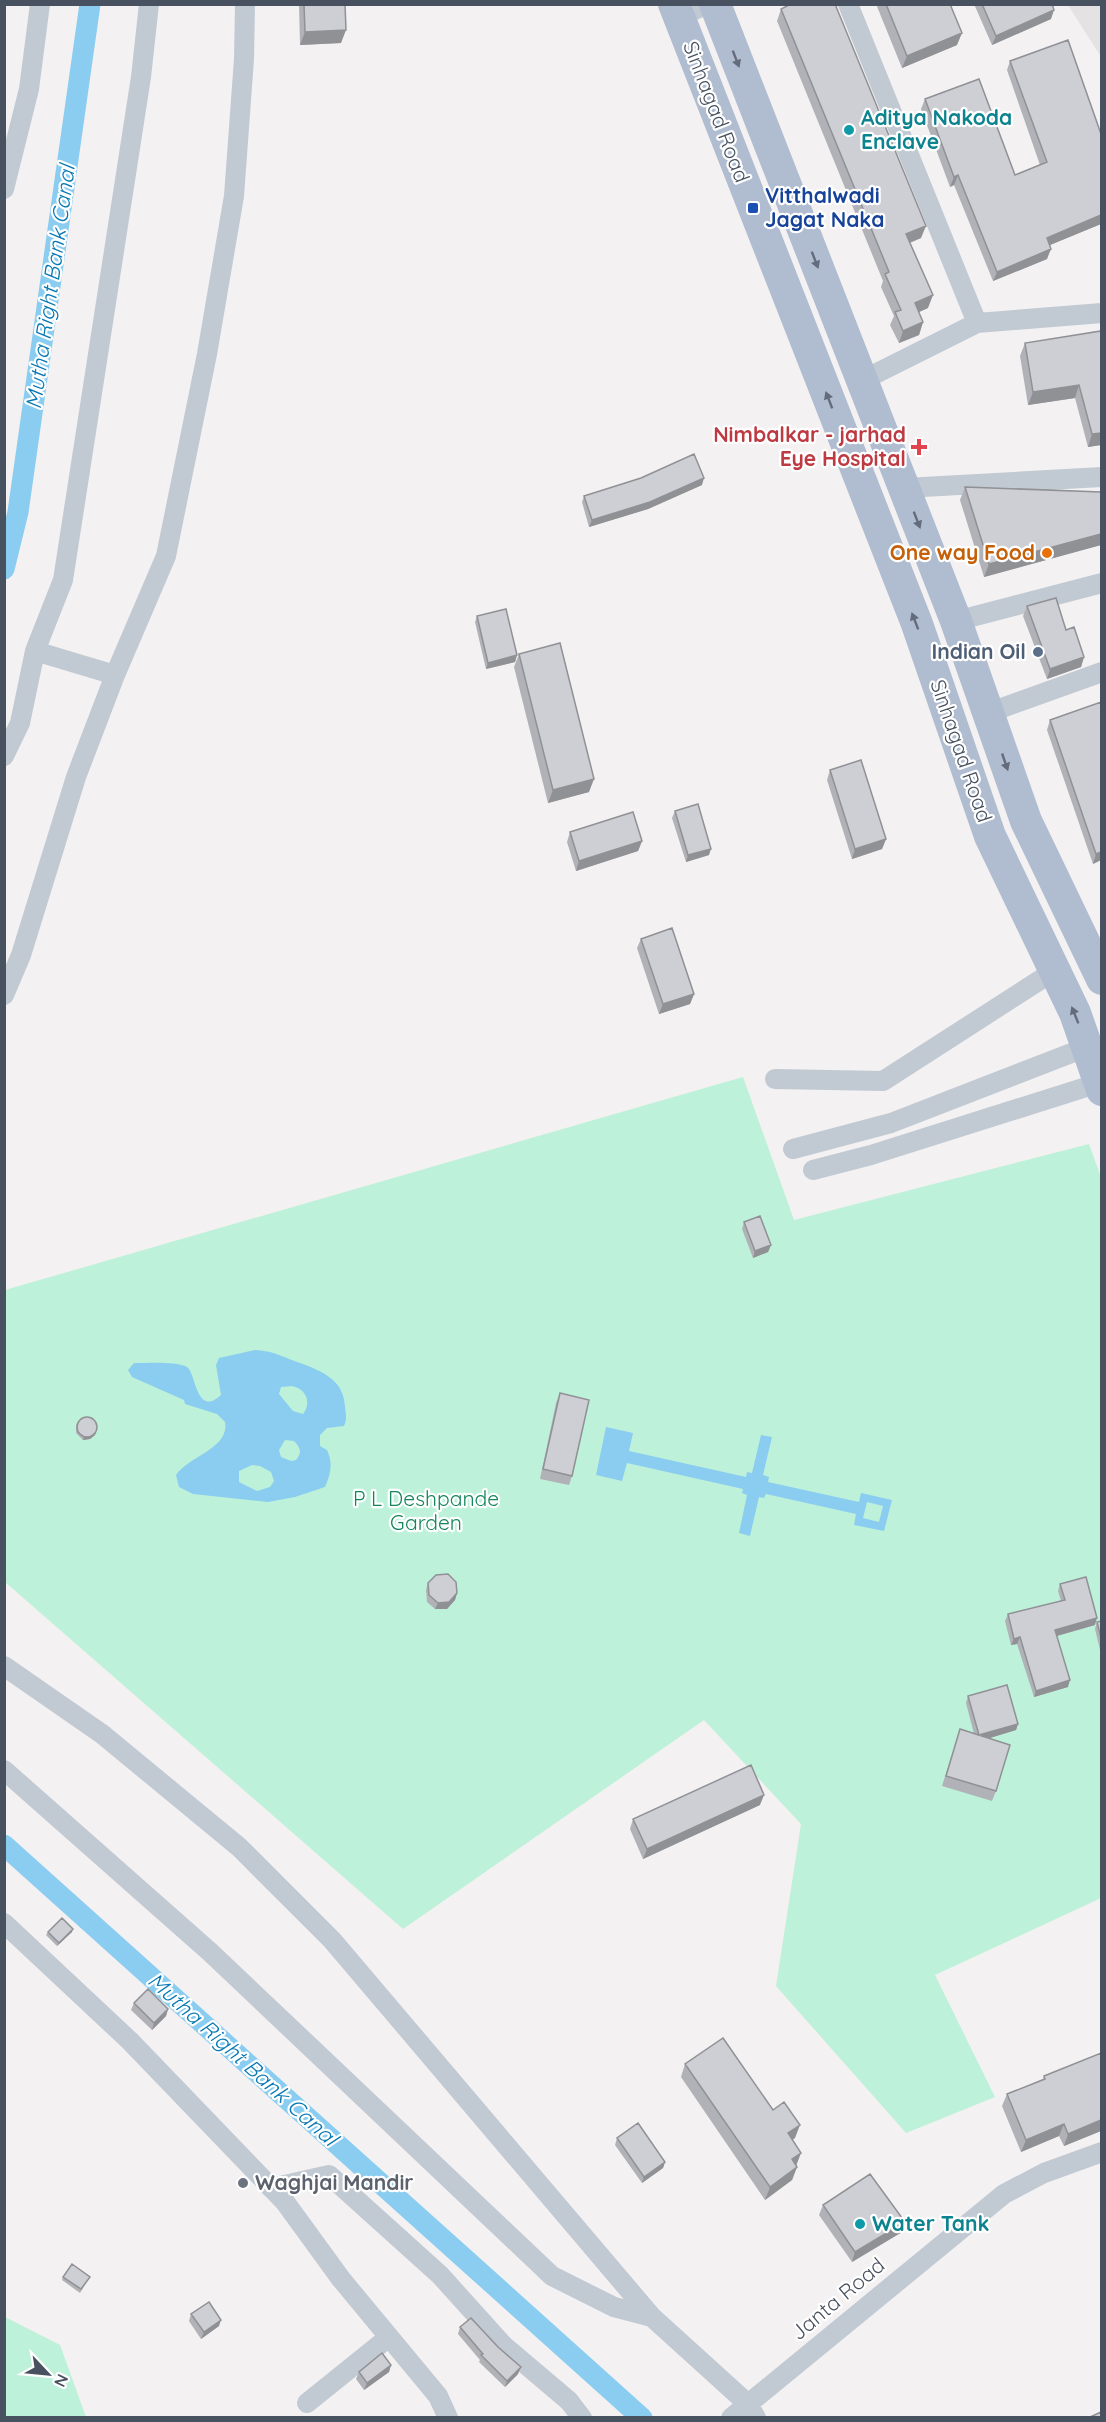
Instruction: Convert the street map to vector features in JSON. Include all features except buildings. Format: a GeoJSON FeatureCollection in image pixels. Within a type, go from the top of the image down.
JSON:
{"type":"FeatureCollection","features":[{"type":"Feature","properties":{"kind":"main road","name":"Sinhagad Road"},"geometry":{"type":"LineString","coordinates":[[715,4],[956,621],[1026,821],[1101,979]]}},
{"type":"Feature","properties":{"kind":"main road","name":"Sinhagad Road"},"geometry":{"type":"LineString","coordinates":[[676,11],[917,624],[990,836],[1075,1013],[1100,1087]]}},
{"type":"Feature","properties":{"kind":"street"},"geometry":{"type":"LineString","coordinates":[[4,189],[29,89],[40,4]]}},
{"type":"Feature","properties":{"kind":"street"},"geometry":{"type":"LineString","coordinates":[[4,756],[20,723],[35,651],[63,579],[141,77],[149,4]]}},
{"type":"Feature","properties":{"kind":"street"},"geometry":{"type":"LineString","coordinates":[[4,995],[21,955],[76,777],[115,675],[166,556],[184,476],[234,196],[244,59],[245,4]]}},
{"type":"Feature","properties":{"kind":"street"},"geometry":{"type":"LineString","coordinates":[[676,11],[708,4]]}},
{"type":"Feature","properties":{"kind":"street"},"geometry":{"type":"LineString","coordinates":[[848,4],[977,323]]}},
{"type":"Feature","properties":{"kind":"street"},"geometry":{"type":"LineString","coordinates":[[863,380],[977,323],[1101,313]]}},
{"type":"Feature","properties":{"kind":"street"},"geometry":{"type":"LineString","coordinates":[[904,488],[1101,477]]}},
{"type":"Feature","properties":{"kind":"street"},"geometry":{"type":"LineString","coordinates":[[956,621],[1101,582]]}},
{"type":"Feature","properties":{"kind":"street"},"geometry":{"type":"LineString","coordinates":[[35,651],[115,675]]}},
{"type":"Feature","properties":{"kind":"street"},"geometry":{"type":"LineString","coordinates":[[988,713],[1101,672]]}},
{"type":"Feature","properties":{"kind":"street"},"geometry":{"type":"LineString","coordinates":[[775,1078],[883,1081],[1054,971]]}},
{"type":"Feature","properties":{"kind":"street"},"geometry":{"type":"LineString","coordinates":[[793,1149],[891,1123],[1086,1047]]}},
{"type":"Feature","properties":{"kind":"street"},"geometry":{"type":"LineString","coordinates":[[813,1170],[1100,1087]]}},
{"type":"Feature","properties":{"kind":"street"},"geometry":{"type":"LineString","coordinates":[[4,1666],[102,1734],[239,1847],[332,1940],[652,2317],[743,2413]]}},
{"type":"Feature","properties":{"kind":"street"},"geometry":{"type":"LineString","coordinates":[[4,1770],[210,1952],[552,2276],[614,2307],[652,2317]]}},
{"type":"Feature","properties":{"kind":"street"},"geometry":{"type":"LineString","coordinates":[[4,1923],[130,2041],[285,2202],[340,2279],[438,2396],[448,2418]]}},
{"type":"Feature","properties":{"kind":"street","name":"Janta Road"},"geometry":{"type":"LineString","coordinates":[[743,2413],[1004,2194],[1044,2173],[1101,2152]]}},
{"type":"Feature","properties":{"kind":"street"},"geometry":{"type":"LineString","coordinates":[[271,2188],[329,2175],[440,2275],[504,2346],[569,2401],[582,2418]]}},
{"type":"Feature","properties":{"kind":"street"},"geometry":{"type":"LineString","coordinates":[[307,2403],[389,2337]]}},
{"type":"Feature","properties":{"kind":"shaded area"},"geometry":{"type":"Polygon","coordinates":[[[1068,5],[1101,5],[1101,57],[1068,5]]]}},
{"type":"Feature","properties":{"kind":"green space","name":"P L Deshpande Garden"},"geometry":{"type":"Polygon","coordinates":[[[743,1077],[794,1220],[1089,1144],[1102,1180],[1101,1898],[935,1975],[995,2097],[906,2133],[776,1986],[801,1824],[704,1720],[403,1929],[5,1582],[5,1290],[743,1077]]]}},
{"type":"Feature","properties":{"kind":"green space"},"geometry":{"type":"Polygon","coordinates":[[[5,2317],[60,2345],[86,2417],[5,2417],[5,2317]]]}},
{"type":"Feature","properties":{"kind":"water"},"geometry":{"type":"Polygon","coordinates":[[[255,1350],[269,1352],[318,1370],[337,1384],[344,1398],[346,1419],[344,1426],[327,1428],[320,1435],[320,1446],[327,1450],[331,1464],[325,1487],[295,1497],[268,1502],[193,1494],[179,1487],[176,1475],[221,1439],[225,1431],[225,1422],[217,1414],[185,1404],[184,1400],[132,1377],[128,1370],[134,1363],[182,1365],[190,1371],[202,1398],[206,1401],[213,1401],[221,1395],[216,1365],[219,1358],[255,1350]],[[292,1386],[281,1387],[279,1394],[293,1411],[303,1414],[307,1405],[306,1397],[301,1390],[292,1386]],[[285,1440],[279,1450],[281,1457],[291,1461],[296,1460],[300,1453],[294,1441],[285,1440]],[[252,1465],[239,1471],[239,1482],[257,1491],[270,1487],[274,1481],[271,1472],[260,1466],[252,1465]]]}},
{"type":"Feature","properties":{"kind":"water"},"geometry":{"type":"Polygon","coordinates":[[[606,1427],[633,1433],[629,1451],[746,1477],[747,1472],[752,1473],[761,1435],[772,1437],[763,1475],[769,1477],[768,1482],[859,1502],[861,1493],[892,1500],[884,1531],[854,1525],[856,1514],[766,1494],[764,1498],[759,1497],[750,1536],[739,1533],[747,1495],[742,1493],[743,1489],[627,1463],[622,1481],[596,1475],[606,1427]],[[867,1502],[863,1518],[879,1522],[883,1506],[867,1502]]]}},
{"type":"Feature","properties":{"kind":"waterway","name":"Mutha Right Bank Canal"},"geometry":{"type":"LineString","coordinates":[[4,569],[18,512],[90,4]]}},
{"type":"Feature","properties":{"kind":"waterway","name":"Mutha Right Bank Canal"},"geometry":{"type":"LineString","coordinates":[[4,1845],[642,2418]]}},
{"type":"Feature","properties":{"kind":"place","name":"Aditya Nakoda Enclave"},"geometry":{"type":"Point","coordinates":[849,130]}},
{"type":"Feature","properties":{"kind":"place","name":"Vitthalwadi Jagat Naka"},"geometry":{"type":"Point","coordinates":[753,208]}},
{"type":"Feature","properties":{"kind":"place","name":"Nimbalkar - jarhad Eye Hospital"},"geometry":{"type":"Point","coordinates":[919,447]}},
{"type":"Feature","properties":{"kind":"place","name":"One way Food"},"geometry":{"type":"Point","coordinates":[1047,553]}},
{"type":"Feature","properties":{"kind":"place","name":"Indian Oil"},"geometry":{"type":"Point","coordinates":[1038,652]}},
{"type":"Feature","properties":{"kind":"place","name":"Waghjai Mandir"},"geometry":{"type":"Point","coordinates":[243,2183]}},
{"type":"Feature","properties":{"kind":"place","name":"Water Tank"},"geometry":{"type":"Point","coordinates":[860,2224]}}]}
